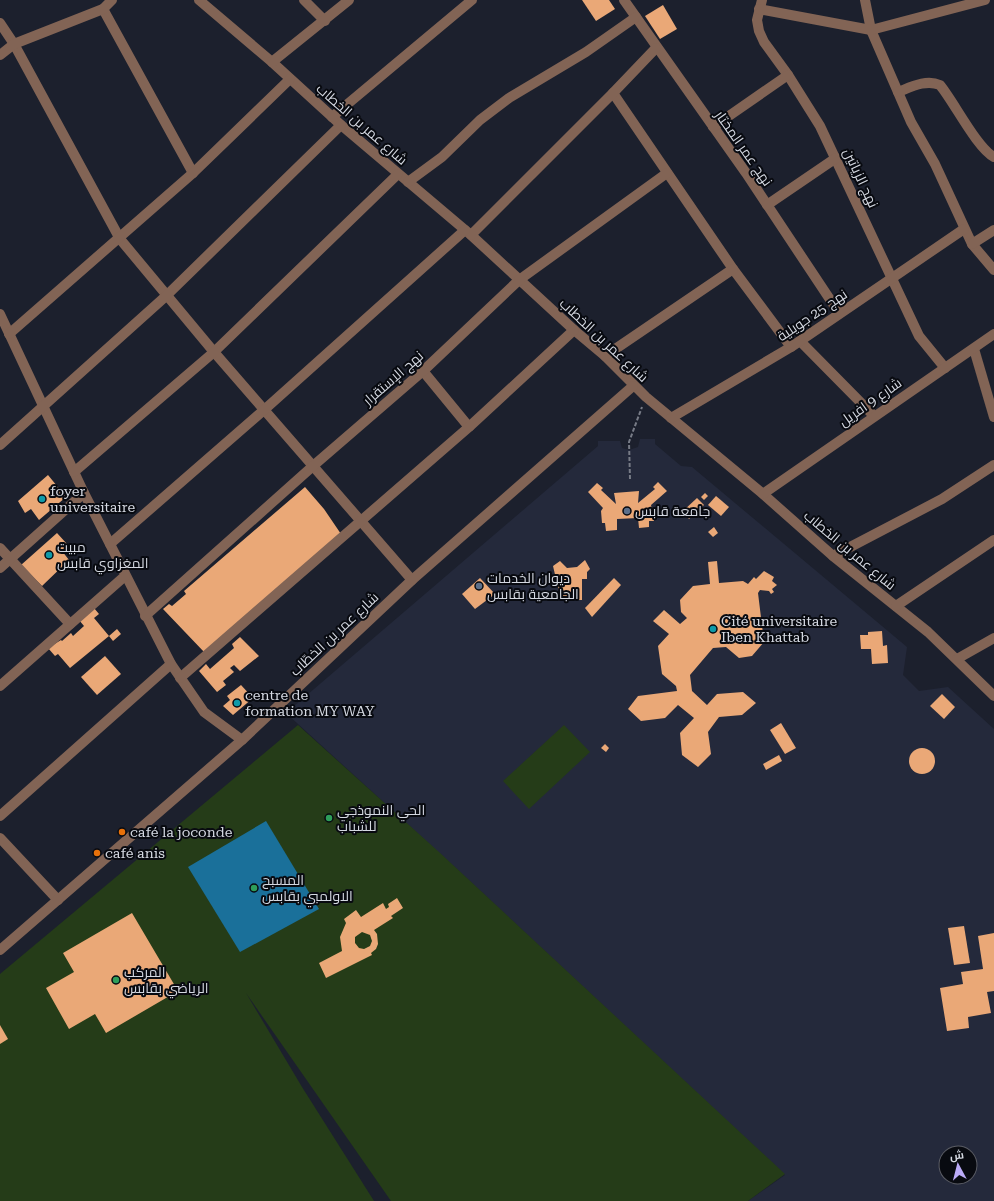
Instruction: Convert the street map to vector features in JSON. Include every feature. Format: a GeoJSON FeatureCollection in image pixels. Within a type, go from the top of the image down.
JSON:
{"type":"FeatureCollection","features":[{"type":"Feature","properties":{"kind":"street"},"geometry":{"type":"LineString","coordinates":[[0,55],[14,44],[102,9],[112,0]]}},
{"type":"Feature","properties":{"kind":"street","name":"شارع عمر بن الخطاب"},"geometry":{"type":"LineString","coordinates":[[199,0],[272,62],[341,125],[468,232],[574,330],[605,356],[633,386],[763,494],[833,556],[928,632],[994,696]]}},
{"type":"Feature","properties":{"kind":"street"},"geometry":{"type":"LineString","coordinates":[[304,0],[325,21]]}},
{"type":"Feature","properties":{"kind":"street"},"geometry":{"type":"LineString","coordinates":[[272,62],[325,21],[349,0]]}},
{"type":"Feature","properties":{"kind":"street"},"geometry":{"type":"LineString","coordinates":[[332,117],[472,0]]}},
{"type":"Feature","properties":{"kind":"street","name":"نهج عمر المختار"},"geometry":{"type":"LineString","coordinates":[[624,0],[656,48],[767,205],[840,313]]}},
{"type":"Feature","properties":{"kind":"street"},"geometry":{"type":"LineString","coordinates":[[865,0],[871,30],[911,122],[935,164],[972,244],[994,270]]}},
{"type":"Feature","properties":{"kind":"street"},"geometry":{"type":"LineString","coordinates":[[760,4],[871,30],[985,0]]}},
{"type":"Feature","properties":{"kind":"street","name":"نهج الزياتين"},"geometry":{"type":"LineString","coordinates":[[760,4],[757,20],[759,31],[764,42],[788,75],[820,126],[919,336],[945,368]]}},
{"type":"Feature","properties":{"kind":"street"},"geometry":{"type":"LineString","coordinates":[[102,9],[193,174]]}},
{"type":"Feature","properties":{"kind":"street"},"geometry":{"type":"LineString","coordinates":[[408,182],[442,157],[480,120],[509,98],[586,52],[636,17]]}},
{"type":"Feature","properties":{"kind":"street"},"geometry":{"type":"LineString","coordinates":[[0,23],[14,44],[120,239],[166,296],[412,580]]}},
{"type":"Feature","properties":{"kind":"street"},"geometry":{"type":"LineString","coordinates":[[110,544],[468,232],[613,93],[656,48]]}},
{"type":"Feature","properties":{"kind":"street"},"geometry":{"type":"LineString","coordinates":[[713,127],[788,75]]}},
{"type":"Feature","properties":{"kind":"street"},"geometry":{"type":"LineString","coordinates":[[9,334],[193,174],[290,79]]}},
{"type":"Feature","properties":{"kind":"street"},"geometry":{"type":"LineString","coordinates":[[898,92],[924,83],[933,82],[940,85],[987,151],[994,157]]}},
{"type":"Feature","properties":{"kind":"street"},"geometry":{"type":"LineString","coordinates":[[613,93],[733,269],[791,347]]}},
{"type":"Feature","properties":{"kind":"street"},"geometry":{"type":"LineString","coordinates":[[0,445],[166,296],[341,125]]}},
{"type":"Feature","properties":{"kind":"street"},"geometry":{"type":"LineString","coordinates":[[767,205],[836,158]]}},
{"type":"Feature","properties":{"kind":"street","name":"نهج الإستقرار"},"geometry":{"type":"LineString","coordinates":[[146,616],[313,466],[423,372],[519,280],[667,173]]}},
{"type":"Feature","properties":{"kind":"street"},"geometry":{"type":"LineString","coordinates":[[74,472],[214,352],[398,174]]}},
{"type":"Feature","properties":{"kind":"street","name":"نهج 25 جويلية"},"geometry":{"type":"LineString","coordinates":[[671,418],[791,347],[964,229]]}},
{"type":"Feature","properties":{"kind":"street"},"geometry":{"type":"LineString","coordinates":[[972,244],[994,230]]}},
{"type":"Feature","properties":{"kind":"street"},"geometry":{"type":"LineString","coordinates":[[605,356],[733,269]]}},
{"type":"Feature","properties":{"kind":"street"},"geometry":{"type":"LineString","coordinates":[[0,314],[84,493],[171,664],[204,712],[242,740]]}},
{"type":"Feature","properties":{"kind":"street"},"geometry":{"type":"LineString","coordinates":[[180,678],[469,427],[574,330]]}},
{"type":"Feature","properties":{"kind":"street","name":"شارع 9 افريل"},"geometry":{"type":"LineString","coordinates":[[763,494],[994,334]]}},
{"type":"Feature","properties":{"kind":"street"},"geometry":{"type":"LineString","coordinates":[[800,341],[874,416]]}},
{"type":"Feature","properties":{"kind":"street"},"geometry":{"type":"LineString","coordinates":[[974,349],[994,417]]}},
{"type":"Feature","properties":{"kind":"street"},"geometry":{"type":"LineString","coordinates":[[423,372],[469,427]]}},
{"type":"Feature","properties":{"kind":"street","name":"شارع عمر بن الخطّاب"},"geometry":{"type":"LineString","coordinates":[[0,950],[242,740],[412,580],[633,386]]}},
{"type":"Feature","properties":{"kind":"street"},"geometry":{"type":"LineString","coordinates":[[833,556],[942,499],[994,465]]}},
{"type":"Feature","properties":{"kind":"street"},"geometry":{"type":"LineString","coordinates":[[0,568],[84,493]]}},
{"type":"Feature","properties":{"kind":"street"},"geometry":{"type":"LineString","coordinates":[[896,606],[994,540]]}},
{"type":"Feature","properties":{"kind":"street"},"geometry":{"type":"LineString","coordinates":[[0,548],[70,624]]}},
{"type":"Feature","properties":{"kind":"street"},"geometry":{"type":"LineString","coordinates":[[0,686],[125,576]]}},
{"type":"Feature","properties":{"kind":"street"},"geometry":{"type":"LineString","coordinates":[[957,659],[994,638]]}},
{"type":"Feature","properties":{"kind":"street"},"geometry":{"type":"LineString","coordinates":[[0,816],[171,664]]}},
{"type":"Feature","properties":{"kind":"street"},"geometry":{"type":"LineString","coordinates":[[0,838],[58,900]]}},
{"type":"Feature","properties":{"kind":"path"},"geometry":{"type":"LineString","coordinates":[[630,479],[629,442],[646,397]]}},
{"type":"Feature","properties":{"kind":"shaded area"},"geometry":{"type":"Polygon","coordinates":[[[640,439],[655,439],[655,444],[681,466],[692,467],[907,647],[903,675],[919,691],[948,687],[994,729],[994,1201],[748,1201],[785,1175],[461,873],[286,713],[598,446],[598,441],[620,441],[622,448],[629,450],[638,447],[640,439]]]}},
{"type":"Feature","properties":{"kind":"green space"},"geometry":{"type":"Polygon","coordinates":[[[298,725],[439,852],[785,1174],[748,1201],[391,1201],[246,993],[302,1087],[374,1201],[0,1201],[0,974],[298,725]]]}},
{"type":"Feature","properties":{"kind":"green space"},"geometry":{"type":"Polygon","coordinates":[[[564,725],[590,752],[529,809],[503,781],[564,725]]]}},
{"type":"Feature","properties":{"kind":"water","name":"المسبح الاولمبي بقابس"},"geometry":{"type":"Polygon","coordinates":[[[266,821],[319,909],[240,952],[188,867],[266,821]]]}},
{"type":"Feature","properties":{"kind":"building"},"geometry":{"type":"Polygon","coordinates":[[[582,0],[609,0],[615,9],[596,21],[582,0]]]}},
{"type":"Feature","properties":{"kind":"building"},"geometry":{"type":"Polygon","coordinates":[[[663,5],[677,29],[660,39],[645,16],[663,5]]]}},
{"type":"Feature","properties":{"kind":"building","name":"foyer universitaire"},"geometry":{"type":"Polygon","coordinates":[[[48,475],[66,497],[39,520],[31,509],[25,513],[18,501],[48,475]]]}},
{"type":"Feature","properties":{"kind":"building"},"geometry":{"type":"Polygon","coordinates":[[[658,482],[667,491],[651,505],[654,521],[649,521],[649,527],[639,528],[638,518],[617,519],[617,530],[606,531],[605,523],[602,523],[601,511],[603,508],[588,492],[597,483],[603,488],[601,490],[616,504],[614,493],[639,491],[638,503],[655,489],[653,487],[658,482]]]}},
{"type":"Feature","properties":{"kind":"building"},"geometry":{"type":"Polygon","coordinates":[[[305,487],[324,509],[341,534],[205,653],[163,609],[169,604],[172,606],[186,594],[184,591],[305,487]]]}},
{"type":"Feature","properties":{"kind":"building"},"geometry":{"type":"Polygon","coordinates":[[[705,493],[708,496],[704,500],[701,497],[705,493]]]}},
{"type":"Feature","properties":{"kind":"building"},"geometry":{"type":"Polygon","coordinates":[[[716,496],[729,507],[721,516],[708,505],[716,496]]]}},
{"type":"Feature","properties":{"kind":"building"},"geometry":{"type":"Polygon","coordinates":[[[697,498],[704,505],[689,519],[683,511],[697,498]]]}},
{"type":"Feature","properties":{"kind":"building"},"geometry":{"type":"Polygon","coordinates":[[[714,527],[718,533],[713,537],[708,532],[714,527]]]}},
{"type":"Feature","properties":{"kind":"building","name":"مبيت المغزاوي قابس"},"geometry":{"type":"Polygon","coordinates":[[[57,533],[67,544],[62,551],[69,560],[42,586],[21,565],[57,533]]]}},
{"type":"Feature","properties":{"kind":"building"},"geometry":{"type":"Polygon","coordinates":[[[585,560],[590,569],[587,572],[587,579],[582,579],[582,600],[561,600],[553,566],[560,561],[567,568],[577,567],[585,560]]]}},
{"type":"Feature","properties":{"kind":"building","name":"Cité universitaire Iben Khattab"},"geometry":{"type":"Polygon","coordinates":[[[717,561],[719,583],[743,581],[748,584],[754,577],[756,579],[764,571],[774,577],[772,581],[777,585],[772,589],[774,592],[771,594],[769,591],[760,590],[758,593],[764,642],[752,656],[739,658],[726,647],[713,648],[690,675],[692,691],[707,705],[717,694],[743,692],[756,703],[742,715],[719,717],[708,732],[711,754],[698,767],[682,755],[680,733],[694,718],[678,705],[665,718],[641,721],[628,709],[638,696],[677,691],[676,686],[662,674],[658,646],[669,634],[653,621],[664,610],[680,624],[687,618],[681,612],[680,600],[693,586],[710,584],[708,562],[717,561]]]}},
{"type":"Feature","properties":{"kind":"building","name":"ديوان الخدمات الجامعية بقابس"},"geometry":{"type":"Polygon","coordinates":[[[480,578],[495,594],[475,609],[462,594],[480,578]]]}},
{"type":"Feature","properties":{"kind":"building"},"geometry":{"type":"Polygon","coordinates":[[[614,578],[621,585],[592,617],[585,608],[614,578]]]}},
{"type":"Feature","properties":{"kind":"building"},"geometry":{"type":"Polygon","coordinates":[[[94,608],[99,614],[94,618],[109,636],[70,668],[58,654],[55,656],[48,648],[61,640],[62,641],[71,633],[73,636],[84,626],[79,620],[94,608]]]}},
{"type":"Feature","properties":{"kind":"building"},"geometry":{"type":"Polygon","coordinates":[[[117,629],[121,634],[113,641],[109,636],[117,629]]]}},
{"type":"Feature","properties":{"kind":"building"},"geometry":{"type":"Polygon","coordinates":[[[882,631],[883,646],[887,645],[888,663],[872,664],[871,649],[861,649],[860,635],[868,635],[868,632],[882,631]]]}},
{"type":"Feature","properties":{"kind":"building"},"geometry":{"type":"Polygon","coordinates":[[[240,637],[259,656],[240,671],[234,665],[230,668],[234,672],[223,681],[226,685],[217,692],[199,671],[206,664],[210,669],[234,648],[232,644],[240,637]]]}},
{"type":"Feature","properties":{"kind":"building"},"geometry":{"type":"Polygon","coordinates":[[[105,656],[121,674],[97,695],[81,677],[105,656]]]}},
{"type":"Feature","properties":{"kind":"building","name":"centre de formation MY WAY"},"geometry":{"type":"Polygon","coordinates":[[[241,685],[253,698],[233,715],[223,706],[230,700],[227,696],[241,685]]]}},
{"type":"Feature","properties":{"kind":"building"},"geometry":{"type":"Polygon","coordinates":[[[942,694],[955,707],[944,719],[930,706],[942,694]]]}},
{"type":"Feature","properties":{"kind":"building"},"geometry":{"type":"Polygon","coordinates":[[[781,723],[796,748],[785,754],[770,730],[781,723]]]}},
{"type":"Feature","properties":{"kind":"building"},"geometry":{"type":"Polygon","coordinates":[[[605,744],[609,748],[606,752],[601,748],[605,744]]]}},
{"type":"Feature","properties":{"kind":"building"},"geometry":{"type":"Polygon","coordinates":[[[922,748],[931,752],[935,761],[931,770],[922,774],[913,770],[909,761],[913,752],[922,748]]]}},
{"type":"Feature","properties":{"kind":"building"},"geometry":{"type":"Polygon","coordinates":[[[779,755],[782,761],[766,770],[763,764],[779,755]]]}},
{"type":"Feature","properties":{"kind":"building"},"geometry":{"type":"Polygon","coordinates":[[[397,898],[403,908],[391,916],[393,918],[374,930],[377,934],[378,944],[376,949],[371,953],[372,955],[326,978],[319,963],[342,951],[340,937],[346,923],[344,919],[356,910],[361,917],[383,903],[386,909],[389,907],[388,904],[397,898]],[[362,932],[355,937],[355,943],[359,948],[364,949],[370,946],[372,941],[370,935],[362,932]]]}},
{"type":"Feature","properties":{"kind":"building","name":"المركب الرياضي بقابس"},"geometry":{"type":"Polygon","coordinates":[[[132,913],[178,991],[106,1033],[95,1014],[69,1029],[46,988],[74,972],[63,953],[132,913]]]}},
{"type":"Feature","properties":{"kind":"building"},"geometry":{"type":"Polygon","coordinates":[[[964,926],[970,963],[954,965],[948,928],[964,926]]]}},
{"type":"Feature","properties":{"kind":"building"},"geometry":{"type":"Polygon","coordinates":[[[994,933],[994,991],[987,992],[991,1013],[968,1017],[969,1028],[947,1031],[940,988],[963,984],[961,972],[983,969],[978,936],[994,933]]]}},
{"type":"Feature","properties":{"kind":"building"},"geometry":{"type":"Polygon","coordinates":[[[0,1025],[8,1039],[0,1044],[0,1025]]]}},
{"type":"Feature","properties":{"kind":"place","name":"foyer universitaire"},"geometry":{"type":"Point","coordinates":[42,499]}},
{"type":"Feature","properties":{"kind":"place","name":"جامعة قابس"},"geometry":{"type":"Point","coordinates":[627,511]}},
{"type":"Feature","properties":{"kind":"place","name":"مبيت المغزاوي قابس"},"geometry":{"type":"Point","coordinates":[49,555]}},
{"type":"Feature","properties":{"kind":"place","name":"ديوان الخدمات الجامعية بقابس"},"geometry":{"type":"Point","coordinates":[479,586]}},
{"type":"Feature","properties":{"kind":"place","name":"Cité universitaire Iben Khattab"},"geometry":{"type":"Point","coordinates":[713,629]}},
{"type":"Feature","properties":{"kind":"place","name":"centre de formation MY WAY"},"geometry":{"type":"Point","coordinates":[237,703]}},
{"type":"Feature","properties":{"kind":"place","name":"الحي النموذجي للشباب"},"geometry":{"type":"Point","coordinates":[329,818]}},
{"type":"Feature","properties":{"kind":"place","name":"café la joconde"},"geometry":{"type":"Point","coordinates":[122,832]}},
{"type":"Feature","properties":{"kind":"place","name":"café anis"},"geometry":{"type":"Point","coordinates":[97,853]}},
{"type":"Feature","properties":{"kind":"place","name":"المسبح الاولمبي بقابس"},"geometry":{"type":"Point","coordinates":[254,888]}},
{"type":"Feature","properties":{"kind":"place","name":"المركب الرياضي بقابس"},"geometry":{"type":"Point","coordinates":[116,980]}}]}
